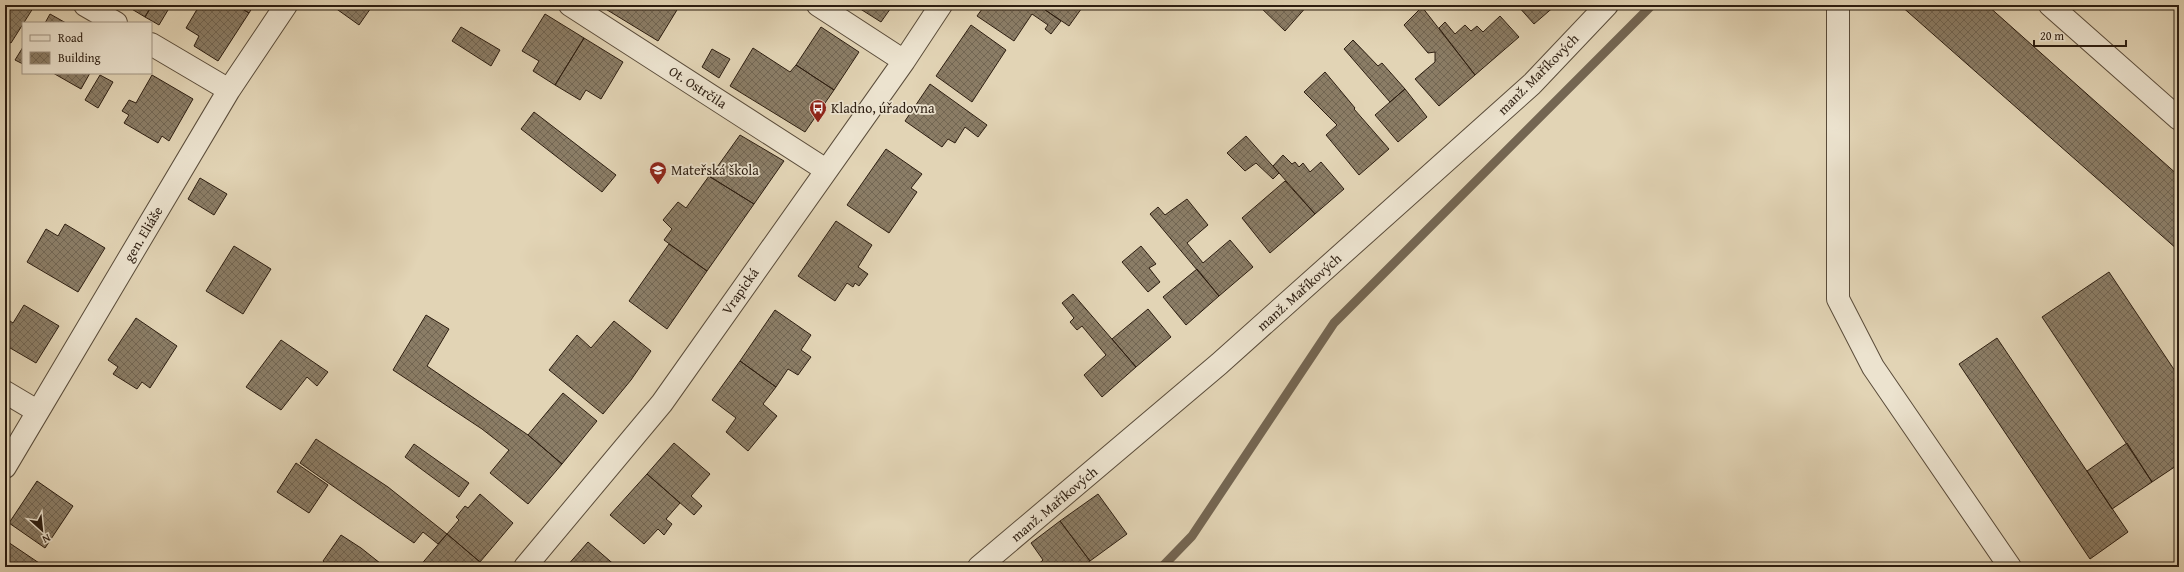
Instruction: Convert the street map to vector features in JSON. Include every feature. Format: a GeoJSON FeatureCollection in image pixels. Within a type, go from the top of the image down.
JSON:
{"type":"FeatureCollection","features":[{"type":"Feature","properties":{"kind":"street"},"geometry":{"type":"LineString","coordinates":[[85,5],[114,22]]}},
{"type":"Feature","properties":{"kind":"street","name":"gen. Eliáše"},"geometry":{"type":"LineString","coordinates":[[5,467],[37,411],[230,90],[286,5]]}},
{"type":"Feature","properties":{"kind":"street","name":"Ot. Ostrčila"},"geometry":{"type":"LineString","coordinates":[[570,5],[826,170]]}},
{"type":"Feature","properties":{"kind":"street"},"geometry":{"type":"LineString","coordinates":[[818,5],[904,61]]}},
{"type":"Feature","properties":{"kind":"street","name":"Vrapická"},"geometry":{"type":"LineString","coordinates":[[526,567],[662,403],[904,61],[941,5]]}},
{"type":"Feature","properties":{"kind":"street","name":"manž. Maříkových"},"geometry":{"type":"LineString","coordinates":[[979,567],[1219,364],[1532,84],[1607,5]]}},
{"type":"Feature","properties":{"kind":"street"},"geometry":{"type":"LineString","coordinates":[[1838,5],[1838,299],[1873,367],[2010,567]]}},
{"type":"Feature","properties":{"kind":"street"},"geometry":{"type":"LineString","coordinates":[[2050,5],[2179,119]]}},
{"type":"Feature","properties":{"kind":"street"},"geometry":{"type":"LineString","coordinates":[[152,45],[230,90]]}},
{"type":"Feature","properties":{"kind":"street"},"geometry":{"type":"LineString","coordinates":[[5,392],[37,411]]}},
{"type":"Feature","properties":{"kind":"building"},"geometry":{"type":"Polygon","coordinates":[[[5,5],[35,5],[24,22],[22,22],[22,26],[11,43],[5,40],[5,5]]]}},
{"type":"Feature","properties":{"kind":"building"},"geometry":{"type":"Polygon","coordinates":[[[125,5],[152,5],[145,17],[125,5]]]}},
{"type":"Feature","properties":{"kind":"building"},"geometry":{"type":"Polygon","coordinates":[[[152,5],[171,5],[159,25],[145,17],[152,5]]]}},
{"type":"Feature","properties":{"kind":"building"},"geometry":{"type":"Polygon","coordinates":[[[197,5],[236,5],[249,13],[218,61],[194,46],[199,36],[186,28],[199,6],[197,5]]]}},
{"type":"Feature","properties":{"kind":"building"},"geometry":{"type":"Polygon","coordinates":[[[236,5],[254,5],[249,13],[236,5]]]}},
{"type":"Feature","properties":{"kind":"building"},"geometry":{"type":"Polygon","coordinates":[[[331,5],[373,5],[359,25],[331,5]]]}},
{"type":"Feature","properties":{"kind":"building"},"geometry":{"type":"Polygon","coordinates":[[[606,5],[680,5],[658,41],[604,8],[606,5]]]}},
{"type":"Feature","properties":{"kind":"building"},"geometry":{"type":"Polygon","coordinates":[[[854,5],[893,5],[881,22],[854,5]]]}},
{"type":"Feature","properties":{"kind":"building"},"geometry":{"type":"Polygon","coordinates":[[[985,5],[1038,5],[1061,21],[1051,34],[1045,29],[1048,25],[1032,14],[1014,41],[977,16],[985,5]]]}},
{"type":"Feature","properties":{"kind":"building"},"geometry":{"type":"Polygon","coordinates":[[[1038,5],[1084,5],[1069,26],[1038,5]]]}},
{"type":"Feature","properties":{"kind":"building"},"geometry":{"type":"Polygon","coordinates":[[[1258,5],[1308,5],[1285,31],[1258,5]]]}},
{"type":"Feature","properties":{"kind":"building"},"geometry":{"type":"Polygon","coordinates":[[[1517,5],[1556,5],[1534,24],[1517,5]]]}},
{"type":"Feature","properties":{"kind":"building"},"geometry":{"type":"Polygon","coordinates":[[[1900,5],[1987,5],[2179,176],[2178,250],[1900,5]]]}},
{"type":"Feature","properties":{"kind":"building"},"geometry":{"type":"Polygon","coordinates":[[[1422,7],[1475,75],[1439,106],[1415,79],[1435,62],[1435,52],[1428,53],[1404,25],[1422,7]]]}},
{"type":"Feature","properties":{"kind":"building"},"geometry":{"type":"Polygon","coordinates":[[[50,14],[64,22],[46,22],[50,14]]]}},
{"type":"Feature","properties":{"kind":"building"},"geometry":{"type":"Polygon","coordinates":[[[545,14],[584,38],[555,85],[533,71],[539,61],[522,51],[545,14]]]}},
{"type":"Feature","properties":{"kind":"building"},"geometry":{"type":"Polygon","coordinates":[[[1500,16],[1519,37],[1475,75],[1439,28],[1445,22],[1455,34],[1465,25],[1471,31],[1477,26],[1483,32],[1500,16]]]}},
{"type":"Feature","properties":{"kind":"building"},"geometry":{"type":"Polygon","coordinates":[[[971,25],[1006,50],[972,102],[936,76],[971,25]]]}},
{"type":"Feature","properties":{"kind":"building"},"geometry":{"type":"Polygon","coordinates":[[[461,27],[500,50],[491,66],[452,41],[461,27]]]}},
{"type":"Feature","properties":{"kind":"building"},"geometry":{"type":"Polygon","coordinates":[[[821,27],[859,52],[834,90],[796,65],[821,27]]]}},
{"type":"Feature","properties":{"kind":"building"},"geometry":{"type":"Polygon","coordinates":[[[584,38],[623,62],[601,99],[586,90],[580,100],[555,85],[584,38]]]}},
{"type":"Feature","properties":{"kind":"building"},"geometry":{"type":"Polygon","coordinates":[[[1353,40],[1378,66],[1382,63],[1405,89],[1390,102],[1344,49],[1353,40]]]}},
{"type":"Feature","properties":{"kind":"building"},"geometry":{"type":"Polygon","coordinates":[[[753,48],[790,72],[796,65],[834,90],[805,132],[730,86],[753,48]]]}},
{"type":"Feature","properties":{"kind":"building"},"geometry":{"type":"Polygon","coordinates":[[[22,49],[22,64],[15,60],[22,49]]]}},
{"type":"Feature","properties":{"kind":"building"},"geometry":{"type":"Polygon","coordinates":[[[712,49],[730,59],[719,78],[702,67],[712,49]]]}},
{"type":"Feature","properties":{"kind":"building"},"geometry":{"type":"Polygon","coordinates":[[[1325,72],[1355,108],[1354,109],[1389,149],[1359,175],[1326,135],[1337,125],[1304,92],[1325,72]]]}},
{"type":"Feature","properties":{"kind":"building"},"geometry":{"type":"Polygon","coordinates":[[[55,74],[89,74],[81,89],[55,74]]]}},
{"type":"Feature","properties":{"kind":"building"},"geometry":{"type":"Polygon","coordinates":[[[100,75],[113,82],[98,108],[85,100],[100,75]]]}},
{"type":"Feature","properties":{"kind":"building"},"geometry":{"type":"Polygon","coordinates":[[[152,75],[193,99],[169,141],[162,136],[158,143],[124,123],[129,115],[122,111],[129,100],[136,103],[152,75]]]}},
{"type":"Feature","properties":{"kind":"building"},"geometry":{"type":"Polygon","coordinates":[[[930,84],[987,125],[978,137],[965,127],[955,143],[948,139],[942,147],[905,121],[930,84]]]}},
{"type":"Feature","properties":{"kind":"building"},"geometry":{"type":"Polygon","coordinates":[[[1405,89],[1427,117],[1398,142],[1375,115],[1405,89]]]}},
{"type":"Feature","properties":{"kind":"building"},"geometry":{"type":"Polygon","coordinates":[[[534,112],[616,175],[602,192],[521,129],[534,112]]]}},
{"type":"Feature","properties":{"kind":"building"},"geometry":{"type":"Polygon","coordinates":[[[740,135],[784,161],[754,204],[710,177],[740,135]]]}},
{"type":"Feature","properties":{"kind":"building"},"geometry":{"type":"Polygon","coordinates":[[[1246,136],[1279,173],[1273,179],[1256,163],[1245,171],[1227,153],[1246,136]]]}},
{"type":"Feature","properties":{"kind":"building"},"geometry":{"type":"Polygon","coordinates":[[[886,149],[922,174],[911,188],[917,192],[889,233],[847,205],[886,149]]]}},
{"type":"Feature","properties":{"kind":"building"},"geometry":{"type":"Polygon","coordinates":[[[1283,155],[1292,164],[1295,162],[1299,167],[1303,163],[1310,172],[1321,162],[1344,189],[1315,214],[1273,166],[1283,155]]]}},
{"type":"Feature","properties":{"kind":"building"},"geometry":{"type":"Polygon","coordinates":[[[709,176],[754,204],[707,271],[664,240],[672,229],[663,220],[678,202],[686,208],[709,176]]]}},
{"type":"Feature","properties":{"kind":"building"},"geometry":{"type":"Polygon","coordinates":[[[200,178],[227,194],[214,215],[188,199],[200,178]]]}},
{"type":"Feature","properties":{"kind":"building"},"geometry":{"type":"Polygon","coordinates":[[[1285,181],[1315,214],[1270,253],[1242,218],[1285,181]]]}},
{"type":"Feature","properties":{"kind":"building"},"geometry":{"type":"Polygon","coordinates":[[[1187,199],[1208,225],[1187,243],[1203,263],[1230,240],[1253,267],[1219,296],[1150,214],[1158,207],[1165,215],[1187,199]]]}},
{"type":"Feature","properties":{"kind":"building"},"geometry":{"type":"Polygon","coordinates":[[[836,221],[872,245],[858,267],[868,274],[859,286],[855,283],[853,287],[847,283],[835,301],[798,276],[836,221]]]}},
{"type":"Feature","properties":{"kind":"building"},"geometry":{"type":"Polygon","coordinates":[[[65,224],[105,248],[78,292],[27,262],[46,229],[58,236],[65,224]]]}},
{"type":"Feature","properties":{"kind":"building"},"geometry":{"type":"Polygon","coordinates":[[[669,244],[707,271],[667,329],[629,301],[669,244]]]}},
{"type":"Feature","properties":{"kind":"building"},"geometry":{"type":"Polygon","coordinates":[[[234,246],[271,269],[243,314],[206,291],[234,246]]]}},
{"type":"Feature","properties":{"kind":"building"},"geometry":{"type":"Polygon","coordinates":[[[1141,246],[1156,264],[1149,268],[1160,282],[1148,292],[1122,262],[1141,246]]]}},
{"type":"Feature","properties":{"kind":"building"},"geometry":{"type":"Polygon","coordinates":[[[1197,269],[1219,296],[1186,325],[1163,297],[1197,269]]]}},
{"type":"Feature","properties":{"kind":"building"},"geometry":{"type":"Polygon","coordinates":[[[2109,272],[2179,377],[2179,464],[2152,482],[2042,317],[2109,272]]]}},
{"type":"Feature","properties":{"kind":"building"},"geometry":{"type":"Polygon","coordinates":[[[1073,294],[1136,367],[1102,397],[1084,375],[1106,355],[1082,326],[1077,330],[1070,322],[1074,318],[1062,303],[1073,294]]]}},
{"type":"Feature","properties":{"kind":"building"},"geometry":{"type":"Polygon","coordinates":[[[24,305],[59,326],[36,363],[5,345],[5,322],[7,319],[13,323],[24,305]]]}},
{"type":"Feature","properties":{"kind":"building"},"geometry":{"type":"Polygon","coordinates":[[[1148,309],[1171,337],[1136,367],[1112,339],[1148,309]]]}},
{"type":"Feature","properties":{"kind":"building"},"geometry":{"type":"Polygon","coordinates":[[[775,310],[811,335],[801,350],[811,357],[798,375],[788,369],[776,387],[740,361],[775,310]]]}},
{"type":"Feature","properties":{"kind":"building"},"geometry":{"type":"Polygon","coordinates":[[[426,315],[449,329],[427,366],[528,435],[562,464],[528,504],[490,473],[509,450],[482,429],[393,370],[426,315]]]}},
{"type":"Feature","properties":{"kind":"building"},"geometry":{"type":"Polygon","coordinates":[[[136,318],[177,346],[150,388],[142,382],[137,389],[113,374],[118,367],[108,360],[136,318]]]}},
{"type":"Feature","properties":{"kind":"building"},"geometry":{"type":"Polygon","coordinates":[[[614,321],[651,351],[631,380],[603,414],[549,370],[577,335],[591,348],[614,321]]]}},
{"type":"Feature","properties":{"kind":"building"},"geometry":{"type":"Polygon","coordinates":[[[1997,338],[2128,532],[2090,559],[1959,364],[1997,338]]]}},
{"type":"Feature","properties":{"kind":"building"},"geometry":{"type":"Polygon","coordinates":[[[281,340],[328,372],[317,386],[307,377],[281,410],[246,387],[281,340]]]}},
{"type":"Feature","properties":{"kind":"building"},"geometry":{"type":"Polygon","coordinates":[[[740,361],[776,387],[763,404],[777,416],[748,451],[726,432],[736,418],[712,400],[740,361]]]}},
{"type":"Feature","properties":{"kind":"building"},"geometry":{"type":"Polygon","coordinates":[[[563,393],[597,421],[562,464],[528,435],[563,393]]]}},
{"type":"Feature","properties":{"kind":"building"},"geometry":{"type":"Polygon","coordinates":[[[316,439],[388,487],[447,534],[438,544],[423,532],[414,543],[300,463],[316,439]]]}},
{"type":"Feature","properties":{"kind":"building"},"geometry":{"type":"Polygon","coordinates":[[[674,443],[710,474],[691,496],[702,506],[694,515],[647,474],[674,443]]]}},
{"type":"Feature","properties":{"kind":"building"},"geometry":{"type":"Polygon","coordinates":[[[2127,443],[2152,482],[2112,509],[2087,471],[2127,443]]]}},
{"type":"Feature","properties":{"kind":"building"},"geometry":{"type":"Polygon","coordinates":[[[414,444],[469,483],[459,497],[405,457],[414,444]]]}},
{"type":"Feature","properties":{"kind":"building"},"geometry":{"type":"Polygon","coordinates":[[[296,463],[328,485],[309,513],[277,492],[296,463]]]}},
{"type":"Feature","properties":{"kind":"building"},"geometry":{"type":"Polygon","coordinates":[[[647,474],[680,503],[666,519],[672,524],[664,535],[658,529],[644,544],[610,515],[647,474]]]}},
{"type":"Feature","properties":{"kind":"building"},"geometry":{"type":"Polygon","coordinates":[[[37,481],[73,506],[45,548],[9,523],[37,481]]]}},
{"type":"Feature","properties":{"kind":"building"},"geometry":{"type":"Polygon","coordinates":[[[480,494],[513,523],[480,562],[447,534],[459,520],[456,517],[465,506],[468,508],[480,494]]]}},
{"type":"Feature","properties":{"kind":"building"},"geometry":{"type":"Polygon","coordinates":[[[1098,494],[1127,534],[1090,561],[1060,521],[1098,494]]]}},
{"type":"Feature","properties":{"kind":"building"},"geometry":{"type":"Polygon","coordinates":[[[1060,521],[1090,561],[1082,567],[1035,567],[1043,560],[1031,543],[1060,521]]]}},
{"type":"Feature","properties":{"kind":"building"},"geometry":{"type":"Polygon","coordinates":[[[447,534],[480,562],[476,567],[419,567],[447,534]]]}},
{"type":"Feature","properties":{"kind":"building"},"geometry":{"type":"Polygon","coordinates":[[[341,535],[361,548],[385,567],[330,567],[323,561],[341,535]]]}},
{"type":"Feature","properties":{"kind":"building"},"geometry":{"type":"Polygon","coordinates":[[[5,540],[45,567],[5,567],[5,540]]]}},
{"type":"Feature","properties":{"kind":"building"},"geometry":{"type":"Polygon","coordinates":[[[588,542],[617,567],[566,567],[588,542]]]}},
{"type":"Feature","properties":{"kind":"waterway"},"geometry":{"type":"LineString","coordinates":[[1162,567],[1192,536],[1334,323],[1652,5]]}},
{"type":"Feature","properties":{"kind":"place","name":"Kladno, úřadovna"},"geometry":{"type":"Point","coordinates":[818,123]}},
{"type":"Feature","properties":{"kind":"place","name":"Mateřská škola"},"geometry":{"type":"Point","coordinates":[658,185]}}]}
